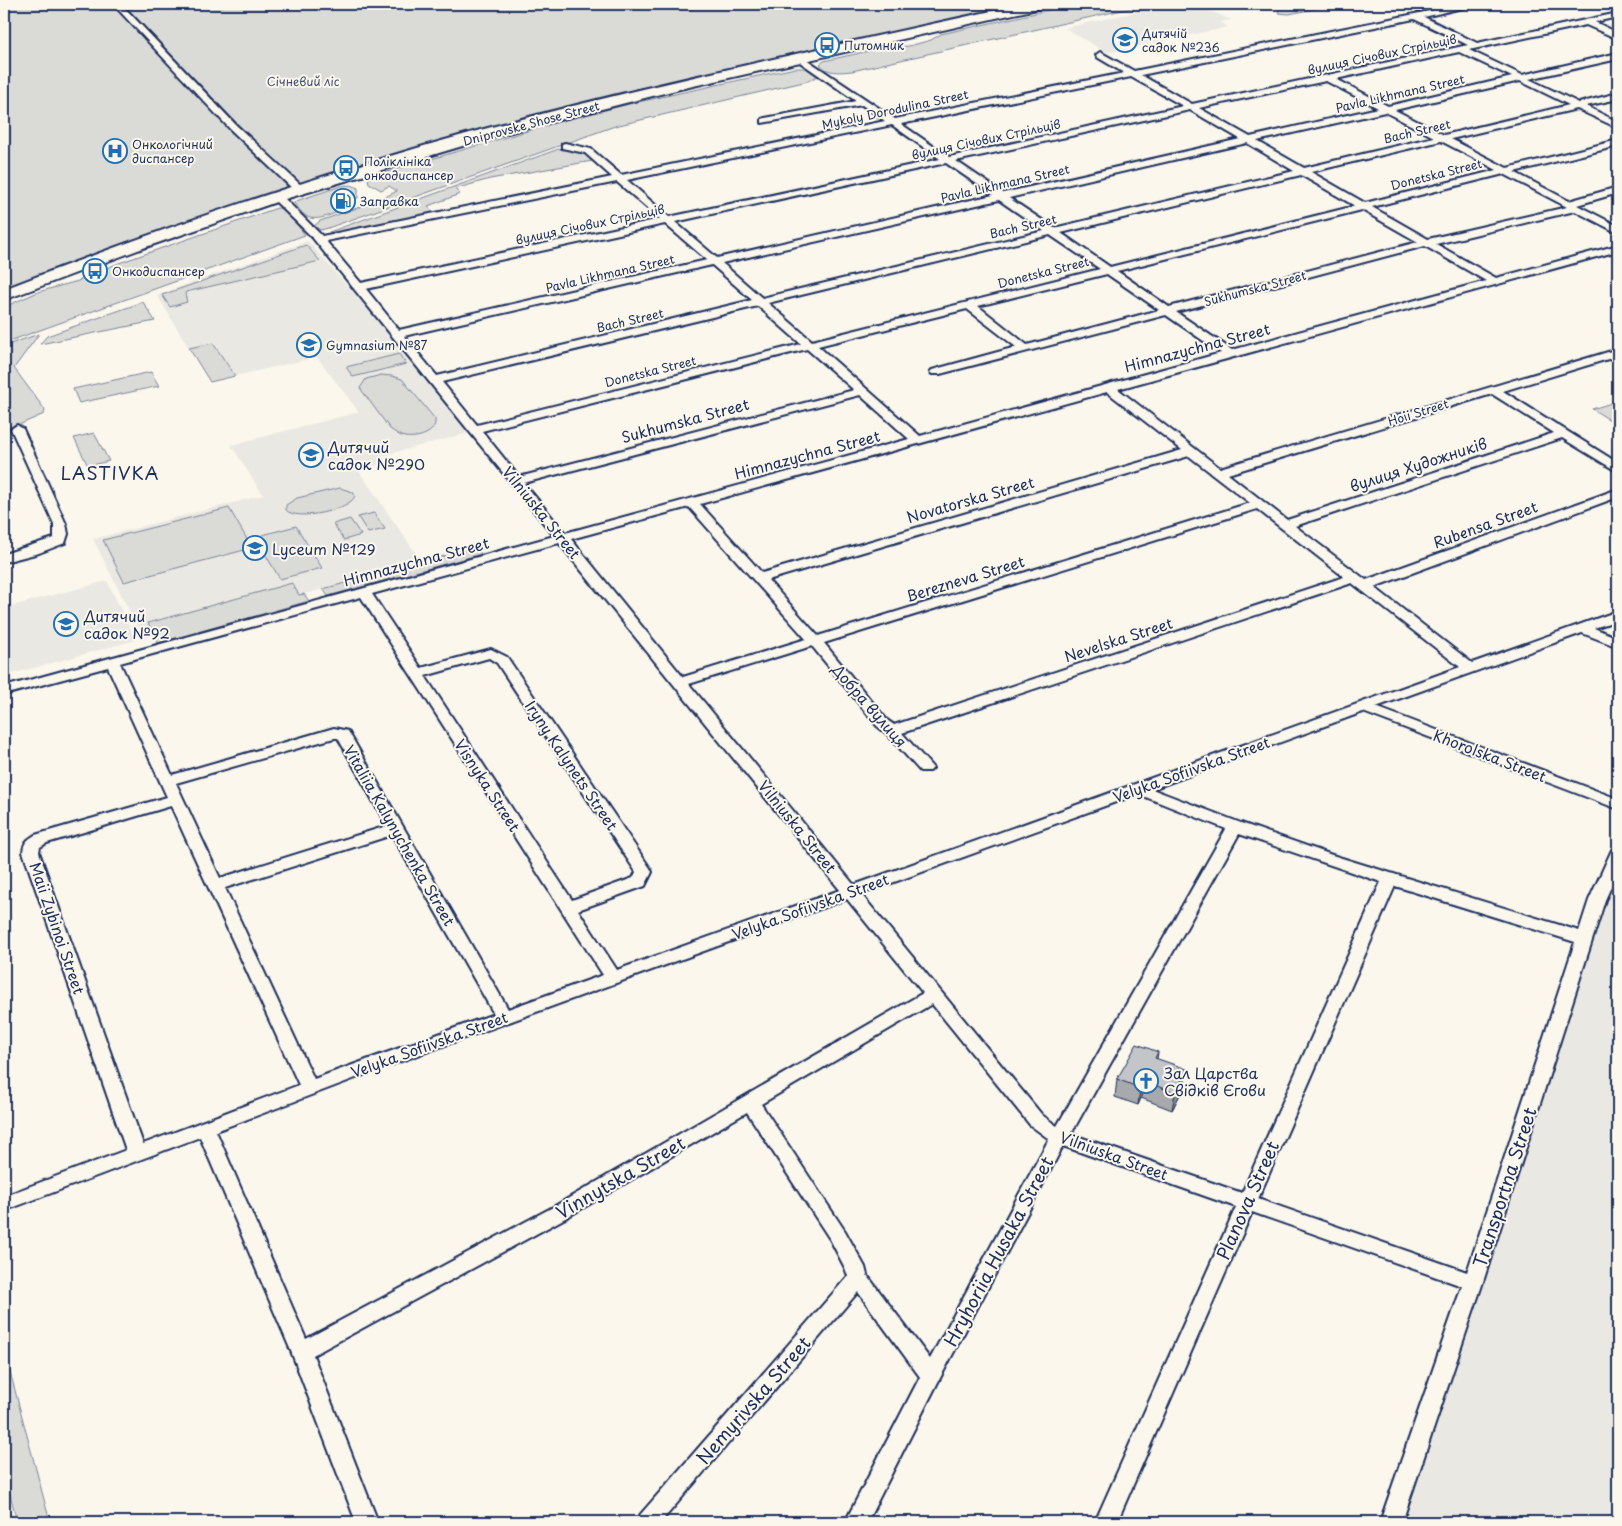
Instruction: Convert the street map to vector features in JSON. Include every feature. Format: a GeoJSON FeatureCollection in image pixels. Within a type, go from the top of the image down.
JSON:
{"type":"FeatureCollection","features":[{"type":"Feature","properties":{"kind":"main road","name":"Dniprovske Shose Street"},"geometry":{"type":"LineString","coordinates":[[4,294],[137,245],[300,190],[559,114],[1041,4]]}},
{"type":"Feature","properties":{"kind":"street"},"geometry":{"type":"LineString","coordinates":[[117,4],[233,127],[300,190]]}},
{"type":"Feature","properties":{"kind":"street","name":"Mykoly Dorodulina Street"},"geometry":{"type":"LineString","coordinates":[[320,239],[1476,4]]}},
{"type":"Feature","properties":{"kind":"street"},"geometry":{"type":"LineString","coordinates":[[1415,16],[1477,46]]}},
{"type":"Feature","properties":{"kind":"street","name":"вулиця Січових Стрільців"},"geometry":{"type":"LineString","coordinates":[[358,287],[1618,16]]}},
{"type":"Feature","properties":{"kind":"street"},"geometry":{"type":"LineString","coordinates":[[1587,22],[1618,36]]}},
{"type":"Feature","properties":{"kind":"street"},"geometry":{"type":"LineString","coordinates":[[1460,50],[1618,125]]}},
{"type":"Feature","properties":{"kind":"street"},"geometry":{"type":"LineString","coordinates":[[1100,55],[1495,282]]}},
{"type":"Feature","properties":{"kind":"street","name":"Pavla Likhmana Street"},"geometry":{"type":"LineString","coordinates":[[398,334],[1618,56]]}},
{"type":"Feature","properties":{"kind":"street"},"geometry":{"type":"LineString","coordinates":[[800,58],[1230,355]]}},
{"type":"Feature","properties":{"kind":"street"},"geometry":{"type":"LineString","coordinates":[[1328,78],[1618,230]]}},
{"type":"Feature","properties":{"kind":"street","name":"Bach Street"},"geometry":{"type":"LineString","coordinates":[[434,380],[1618,96]]}},
{"type":"Feature","properties":{"kind":"street"},"geometry":{"type":"LineString","coordinates":[[765,121],[865,102]]}},
{"type":"Feature","properties":{"kind":"street","name":"Donetska Street"},"geometry":{"type":"LineString","coordinates":[[474,429],[1618,142]]}},
{"type":"Feature","properties":{"kind":"street"},"geometry":{"type":"LineString","coordinates":[[565,146],[588,151],[918,440]]}},
{"type":"Feature","properties":{"kind":"street","name":"Sukhumska Street"},"geometry":{"type":"LineString","coordinates":[[936,372],[1572,206],[1618,190]]}},
{"type":"Feature","properties":{"kind":"street","name":"Vilniuska Street"},"geometry":{"type":"LineString","coordinates":[[278,198],[293,210],[320,239],[1036,1120],[1059,1137],[1473,1282]]}},
{"type":"Feature","properties":{"kind":"street","name":"Himnazychna Street"},"geometry":{"type":"LineString","coordinates":[[4,691],[1618,248]]}},
{"type":"Feature","properties":{"kind":"street"},"geometry":{"type":"LineString","coordinates":[[969,305],[1025,349]]}},
{"type":"Feature","properties":{"kind":"street","name":"Hoii Street"},"geometry":{"type":"LineString","coordinates":[[1218,473],[1618,352]]}},
{"type":"Feature","properties":{"kind":"street"},"geometry":{"type":"LineString","coordinates":[[1109,388],[1470,668]]}},
{"type":"Feature","properties":{"kind":"street"},"geometry":{"type":"LineString","coordinates":[[1492,389],[1618,468]]}},
{"type":"Feature","properties":{"kind":"street","name":"Sukhumska Street"},"geometry":{"type":"LineString","coordinates":[[517,481],[862,391]]}},
{"type":"Feature","properties":{"kind":"street"},"geometry":{"type":"LineString","coordinates":[[4,558],[51,545],[60,540],[62,534],[60,524],[16,429]]}},
{"type":"Feature","properties":{"kind":"street","name":"вулиця Художників"},"geometry":{"type":"LineString","coordinates":[[1284,525],[1562,434]]}},
{"type":"Feature","properties":{"kind":"street","name":"Novatorska Street"},"geometry":{"type":"LineString","coordinates":[[759,578],[1190,452]]}},
{"type":"Feature","properties":{"kind":"street","name":"Rubensa Street"},"geometry":{"type":"LineString","coordinates":[[1358,582],[1618,493]]}},
{"type":"Feature","properties":{"kind":"street"},"geometry":{"type":"LineString","coordinates":[[692,502],[815,641]]}},
{"type":"Feature","properties":{"kind":"street","name":"Berezneva Street"},"geometry":{"type":"LineString","coordinates":[[681,682],[1258,505]]}},
{"type":"Feature","properties":{"kind":"street","name":"Nevelska Street"},"geometry":{"type":"LineString","coordinates":[[892,731],[1358,582]]}},
{"type":"Feature","properties":{"kind":"street","name":"Visnyka Street"},"geometry":{"type":"LineString","coordinates":[[364,592],[613,977]]}},
{"type":"Feature","properties":{"kind":"street","name":"Velyka Sofiivska Street"},"geometry":{"type":"LineString","coordinates":[[4,1204],[309,1088],[613,977],[1618,615]]}},
{"type":"Feature","properties":{"kind":"street"},"geometry":{"type":"LineString","coordinates":[[1582,628],[1618,643]]}},
{"type":"Feature","properties":{"kind":"street","name":"Добра вулиця"},"geometry":{"type":"LineString","coordinates":[[815,641],[882,723],[892,731],[926,768]]}},
{"type":"Feature","properties":{"kind":"street","name":"Iryny Kalynets Street"},"geometry":{"type":"LineString","coordinates":[[416,674],[491,653],[502,660],[644,872],[639,882],[568,908]]}},
{"type":"Feature","properties":{"kind":"street"},"geometry":{"type":"LineString","coordinates":[[112,661],[309,1088]]}},
{"type":"Feature","properties":{"kind":"street","name":"Khorolska Street"},"geometry":{"type":"LineString","coordinates":[[1362,707],[1618,804]]}},
{"type":"Feature","properties":{"kind":"street","name":"Vitaliia Kalynychenka Street"},"geometry":{"type":"LineString","coordinates":[[167,780],[339,732],[343,734],[504,1017]]}},
{"type":"Feature","properties":{"kind":"street"},"geometry":{"type":"LineString","coordinates":[[1137,788],[1235,827],[1584,939]]}},
{"type":"Feature","properties":{"kind":"street","name":"Maii Zybinoi Street"},"geometry":{"type":"LineString","coordinates":[[137,1154],[31,852],[32,844],[41,839],[176,800]]}},
{"type":"Feature","properties":{"kind":"street","name":"Hryhoriia Husaka Street"},"geometry":{"type":"LineString","coordinates":[[856,1522],[931,1376],[1059,1137],[1087,1092],[1235,827]]}},
{"type":"Feature","properties":{"kind":"street"},"geometry":{"type":"LineString","coordinates":[[215,885],[397,828]]}},
{"type":"Feature","properties":{"kind":"street","name":"Transportna Street"},"geometry":{"type":"LineString","coordinates":[[1391,1522],[1473,1282],[1597,900],[1618,854]]}},
{"type":"Feature","properties":{"kind":"street","name":"Planova Street"},"geometry":{"type":"LineString","coordinates":[[1106,1522],[1390,878]]}},
{"type":"Feature","properties":{"kind":"street","name":"Vinnytska Street"},"geometry":{"type":"LineString","coordinates":[[301,1351],[520,1235],[934,995]]}},
{"type":"Feature","properties":{"kind":"street"},"geometry":{"type":"LineString","coordinates":[[750,1102],[838,1236],[858,1278],[931,1376]]}},
{"type":"Feature","properties":{"kind":"street"},"geometry":{"type":"LineString","coordinates":[[206,1128],[301,1351],[367,1522]]}},
{"type":"Feature","properties":{"kind":"street","name":"Nemyrivska Street"},"geometry":{"type":"LineString","coordinates":[[648,1522],[858,1278]]}},
{"type":"Feature","properties":{"kind":"shaded area","name":"Дитячій садок №236"},"geometry":{"type":"Polygon","coordinates":[[[1171,4],[1195,4],[1231,20],[1220,22],[1228,27],[1107,53],[1065,28],[1171,4]]]}},
{"type":"Feature","properties":{"kind":"shaded area"},"geometry":{"type":"Polygon","coordinates":[[[308,241],[349,288],[395,335],[472,432],[381,456],[385,463],[358,470],[422,562],[143,638],[93,539],[263,495],[231,445],[359,412],[317,357],[235,376],[214,343],[189,348],[157,295],[308,241]]]}},
{"type":"Feature","properties":{"kind":"shaded area","name":"Дитячий садок №92"},"geometry":{"type":"Polygon","coordinates":[[[107,581],[136,640],[4,676],[4,608],[107,581]]]}},
{"type":"Feature","properties":{"kind":"shaded area"},"geometry":{"type":"Polygon","coordinates":[[[1618,854],[1618,1522],[1391,1522],[1473,1282],[1597,900],[1618,854]]]}},
{"type":"Feature","properties":{"kind":"green space"},"geometry":{"type":"Polygon","coordinates":[[[4,4],[113,4],[288,188],[4,288],[4,4]]]}},
{"type":"Feature","properties":{"kind":"green space","name":"Січневий ліс"},"geometry":{"type":"Polygon","coordinates":[[[123,4],[1026,4],[858,41],[819,45],[801,54],[786,58],[710,73],[555,111],[453,139],[300,185],[296,184],[280,168],[123,4]]]}},
{"type":"Feature","properties":{"kind":"green space"},"geometry":{"type":"Polygon","coordinates":[[[1076,4],[1149,4],[852,71],[830,71],[820,64],[824,61],[882,48],[909,46],[931,40],[941,34],[1076,4]]]}},
{"type":"Feature","properties":{"kind":"green space"},"geometry":{"type":"Polygon","coordinates":[[[1286,4],[1341,4],[1289,14],[1279,13],[1278,11],[1286,4]]]}},
{"type":"Feature","properties":{"kind":"green space"},"geometry":{"type":"Polygon","coordinates":[[[795,68],[806,68],[818,73],[818,76],[808,81],[615,126],[325,229],[320,230],[314,226],[320,221],[377,201],[397,191],[389,186],[381,190],[369,183],[368,179],[373,176],[565,120],[795,68]]]}},
{"type":"Feature","properties":{"kind":"green space"},"geometry":{"type":"Polygon","coordinates":[[[567,146],[588,151],[598,160],[490,179],[455,189],[460,194],[428,206],[436,216],[341,235],[329,232],[567,146]]]}},
{"type":"Feature","properties":{"kind":"green space"},"geometry":{"type":"Polygon","coordinates":[[[351,185],[358,188],[358,198],[343,203],[350,207],[322,218],[316,219],[306,216],[294,203],[341,186],[351,185]]]}},
{"type":"Feature","properties":{"kind":"green space"},"geometry":{"type":"Polygon","coordinates":[[[277,208],[285,209],[305,235],[4,343],[4,307],[38,292],[78,281],[116,264],[277,208]]]}},
{"type":"Feature","properties":{"kind":"green space"},"geometry":{"type":"Polygon","coordinates":[[[306,245],[320,261],[186,292],[187,302],[170,307],[162,295],[306,245]]]}},
{"type":"Feature","properties":{"kind":"green space"},"geometry":{"type":"Polygon","coordinates":[[[143,302],[155,321],[40,344],[47,336],[143,302]]]}},
{"type":"Feature","properties":{"kind":"green space"},"geometry":{"type":"Polygon","coordinates":[[[39,334],[14,368],[45,410],[44,414],[14,427],[4,427],[4,346],[39,334]]]}},
{"type":"Feature","properties":{"kind":"green space"},"geometry":{"type":"Polygon","coordinates":[[[213,343],[235,376],[210,382],[189,348],[213,343]]]}},
{"type":"Feature","properties":{"kind":"green space"},"geometry":{"type":"Polygon","coordinates":[[[399,354],[406,364],[353,377],[346,367],[399,354]]]}},
{"type":"Feature","properties":{"kind":"green space"},"geometry":{"type":"Polygon","coordinates":[[[151,372],[159,386],[79,403],[73,389],[151,372]]]}},
{"type":"Feature","properties":{"kind":"green space"},"geometry":{"type":"Polygon","coordinates":[[[381,375],[402,379],[435,419],[435,424],[429,432],[420,436],[405,437],[390,429],[360,388],[366,379],[381,375]]]}},
{"type":"Feature","properties":{"kind":"green space"},"geometry":{"type":"Polygon","coordinates":[[[1618,401],[1618,425],[1592,409],[1618,401]]]}},
{"type":"Feature","properties":{"kind":"green space"},"geometry":{"type":"Polygon","coordinates":[[[94,433],[109,461],[88,466],[74,438],[94,433]]]}},
{"type":"Feature","properties":{"kind":"green space"},"geometry":{"type":"Polygon","coordinates":[[[340,488],[353,492],[355,496],[344,506],[311,515],[300,515],[286,510],[286,505],[297,498],[340,488]]]}},
{"type":"Feature","properties":{"kind":"green space"},"geometry":{"type":"Polygon","coordinates":[[[229,508],[252,548],[124,582],[103,540],[229,508]]]}},
{"type":"Feature","properties":{"kind":"green space"},"geometry":{"type":"Polygon","coordinates":[[[374,513],[385,529],[368,533],[358,517],[374,513]]]}},
{"type":"Feature","properties":{"kind":"green space"},"geometry":{"type":"Polygon","coordinates":[[[350,519],[361,535],[344,540],[333,524],[350,519]]]}},
{"type":"Feature","properties":{"kind":"green space"},"geometry":{"type":"Polygon","coordinates":[[[296,526],[322,568],[280,579],[255,537],[296,526]]]}},
{"type":"Feature","properties":{"kind":"green space"},"geometry":{"type":"Polygon","coordinates":[[[477,547],[481,554],[328,596],[323,589],[477,547]]]}},
{"type":"Feature","properties":{"kind":"green space"},"geometry":{"type":"Polygon","coordinates":[[[292,583],[299,595],[304,594],[309,601],[158,643],[148,623],[292,583]]]}},
{"type":"Feature","properties":{"kind":"green space"},"geometry":{"type":"Polygon","coordinates":[[[4,1349],[50,1522],[17,1522],[4,1470],[4,1349]]]}},
{"type":"Feature","properties":{"kind":"building"},"geometry":{"type":"Polygon","coordinates":[[[1137,1044],[1158,1052],[1155,1058],[1187,1069],[1175,1093],[1144,1081],[1140,1088],[1117,1079],[1137,1044]]]}},
{"type":"Feature","properties":{"kind":"place","name":"Дитячій садок №236"},"geometry":{"type":"Point","coordinates":[1125,40]}},
{"type":"Feature","properties":{"kind":"place","name":"Питомник"},"geometry":{"type":"Point","coordinates":[827,45]}},
{"type":"Feature","properties":{"kind":"place","name":"Онкологічний диспансер"},"geometry":{"type":"Point","coordinates":[115,151]}},
{"type":"Feature","properties":{"kind":"place","name":"Поліклініка онкодиспансер"},"geometry":{"type":"Point","coordinates":[346,168]}},
{"type":"Feature","properties":{"kind":"place","name":"Заправка"},"geometry":{"type":"Point","coordinates":[343,201]}},
{"type":"Feature","properties":{"kind":"place","name":"Онкодиспансер"},"geometry":{"type":"Point","coordinates":[95,271]}},
{"type":"Feature","properties":{"kind":"place","name":"Gymnasium №87"},"geometry":{"type":"Point","coordinates":[309,345]}},
{"type":"Feature","properties":{"kind":"place","name":"Дитячий садок №290"},"geometry":{"type":"Point","coordinates":[311,455]}},
{"type":"Feature","properties":{"kind":"place","name":"Lyceum №129"},"geometry":{"type":"Point","coordinates":[255,548]}},
{"type":"Feature","properties":{"kind":"place","name":"Дитячий садок №92"},"geometry":{"type":"Point","coordinates":[66,624]}},
{"type":"Feature","properties":{"kind":"place","name":"Зал Царства Свідків Єгови"},"geometry":{"type":"Point","coordinates":[1146,1081]}},
{"type":"Feature","properties":{"kind":"district","name":"LASTIVKA"},"geometry":{"type":"Point","coordinates":[110,472]}}]}
